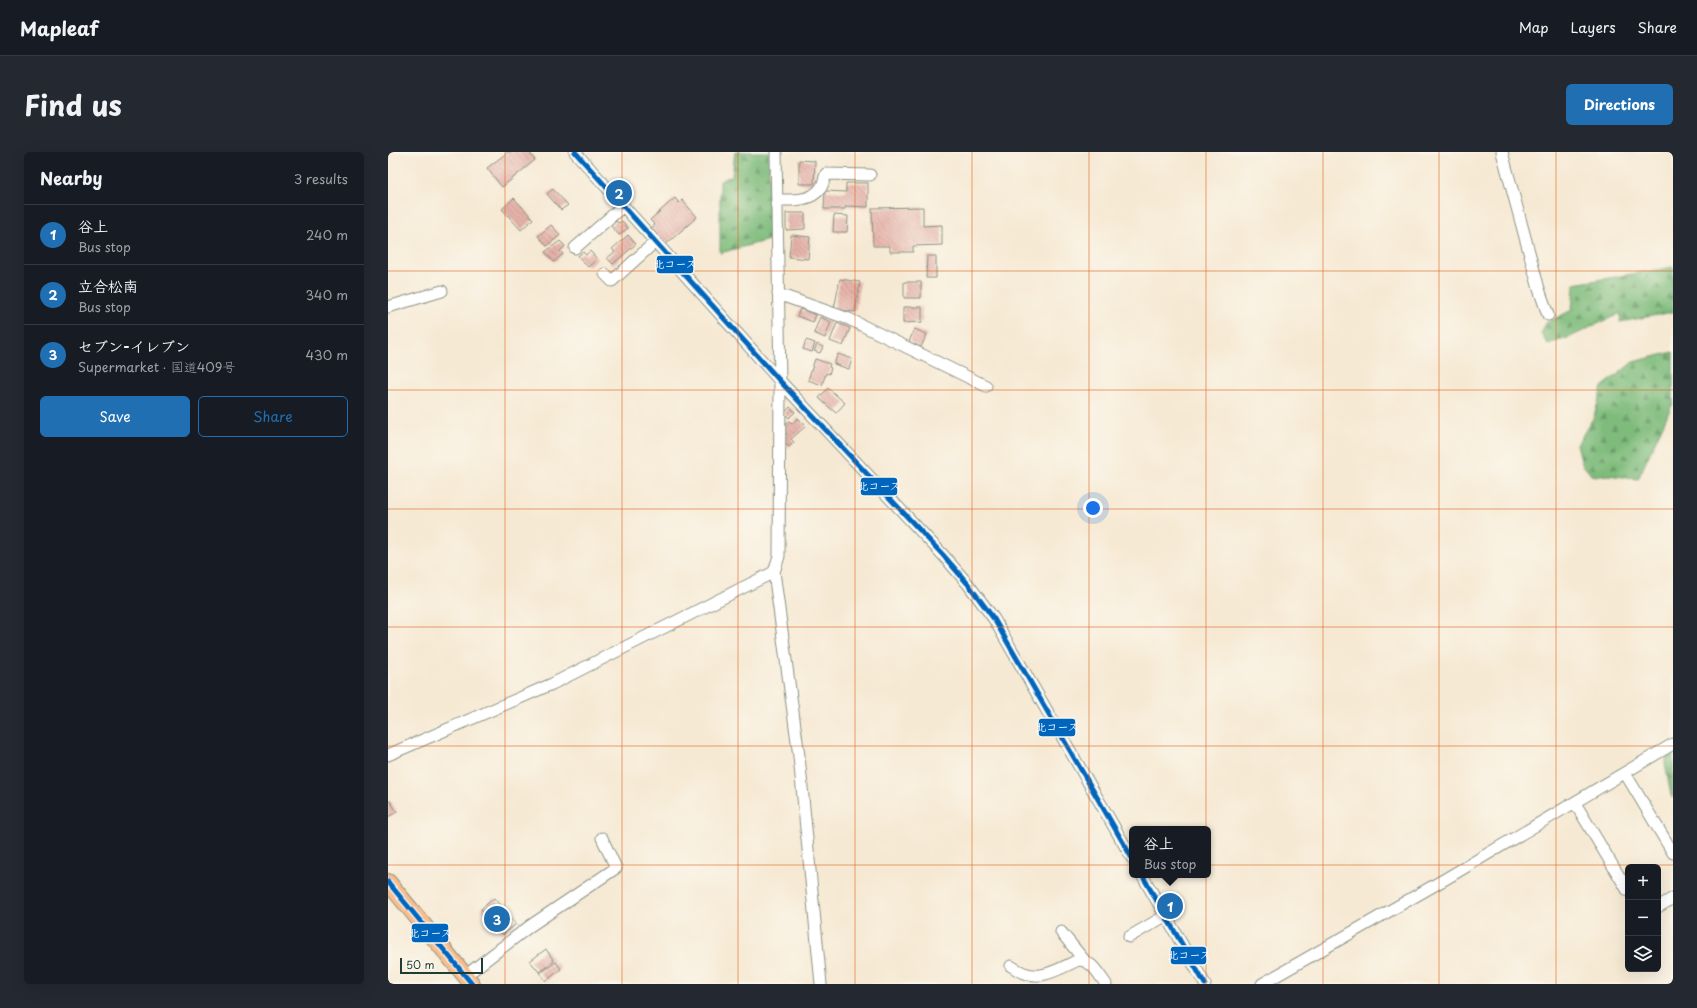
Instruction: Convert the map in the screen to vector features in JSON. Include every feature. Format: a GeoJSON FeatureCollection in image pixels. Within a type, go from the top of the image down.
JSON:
{"type":"FeatureCollection","features":[{"type":"Feature","properties":{"kind":"highway"},"geometry":{"type":"LineString","coordinates":[[388,882],[469,980]]}},
{"type":"Feature","properties":{"kind":"street"},"geometry":{"type":"LineString","coordinates":[[576,152],[780,381],[968,584],[994,619],[1129,853]]}},
{"type":"Feature","properties":{"kind":"street"},"geometry":{"type":"LineString","coordinates":[[776,152],[780,381],[780,556],[774,572],[799,756],[821,984]]}},
{"type":"Feature","properties":{"kind":"street"},"geometry":{"type":"LineString","coordinates":[[1502,152],[1539,289],[1548,315]]}},
{"type":"Feature","properties":{"kind":"street"},"geometry":{"type":"LineString","coordinates":[[777,200],[801,200],[811,196],[820,189],[826,174],[870,175]]}},
{"type":"Feature","properties":{"kind":"street"},"geometry":{"type":"LineString","coordinates":[[575,248],[623,206]]}},
{"type":"Feature","properties":{"kind":"street"},"geometry":{"type":"LineString","coordinates":[[605,274],[612,281],[655,242]]}},
{"type":"Feature","properties":{"kind":"street"},"geometry":{"type":"LineString","coordinates":[[388,307],[442,291]]}},
{"type":"Feature","properties":{"kind":"street"},"geometry":{"type":"LineString","coordinates":[[778,294],[849,319],[986,386]]}},
{"type":"Feature","properties":{"kind":"street"},"geometry":{"type":"LineString","coordinates":[[388,755],[552,684],[774,572]]}},
{"type":"Feature","properties":{"kind":"street"},"geometry":{"type":"LineString","coordinates":[[1262,984],[1447,878],[1673,744]]}},
{"type":"Feature","properties":{"kind":"street"},"geometry":{"type":"LineString","coordinates":[[1625,773],[1673,852]]}},
{"type":"Feature","properties":{"kind":"street"},"geometry":{"type":"LineString","coordinates":[[1575,802],[1625,885]]}},
{"type":"Feature","properties":{"kind":"street"},"geometry":{"type":"LineString","coordinates":[[469,980],[530,926],[616,868],[602,838]]}},
{"type":"Feature","properties":{"kind":"street"},"geometry":{"type":"LineString","coordinates":[[1144,878],[1204,984]]}},
{"type":"Feature","properties":{"kind":"street"},"geometry":{"type":"LineString","coordinates":[[1661,905],[1673,898]]}},
{"type":"Feature","properties":{"kind":"street"},"geometry":{"type":"LineString","coordinates":[[1129,937],[1165,916]]}},
{"type":"Feature","properties":{"kind":"street"},"geometry":{"type":"LineString","coordinates":[[1061,932],[1106,984]]}},
{"type":"Feature","properties":{"kind":"street"},"geometry":{"type":"LineString","coordinates":[[1011,966],[1030,975],[1042,976],[1078,960],[1084,960]]}},
{"type":"Feature","properties":{"kind":"green space"},"geometry":{"type":"Polygon","coordinates":[[[735,152],[769,152],[769,240],[720,253],[720,181],[732,176],[735,152]]]}},
{"type":"Feature","properties":{"kind":"green space"},"geometry":{"type":"Polygon","coordinates":[[[1673,267],[1673,312],[1620,322],[1621,313],[1568,338],[1548,344],[1541,334],[1546,323],[1572,310],[1574,284],[1673,267]]]}},
{"type":"Feature","properties":{"kind":"green space"},"geometry":{"type":"Polygon","coordinates":[[[1673,352],[1673,403],[1638,479],[1608,475],[1593,477],[1582,464],[1577,444],[1594,417],[1602,387],[1633,362],[1673,352]]]}},
{"type":"Feature","properties":{"kind":"green space"},"geometry":{"type":"Polygon","coordinates":[[[1669,748],[1673,750],[1673,797],[1671,796],[1665,763],[1669,748]]]}},
{"type":"Feature","properties":{"kind":"building"},"geometry":{"type":"Polygon","coordinates":[[[508,152],[529,152],[535,160],[502,187],[487,168],[508,152]]]}},
{"type":"Feature","properties":{"kind":"building"},"geometry":{"type":"Polygon","coordinates":[[[799,160],[815,161],[814,184],[799,184],[799,160]]]}},
{"type":"Feature","properties":{"kind":"building"},"geometry":{"type":"Polygon","coordinates":[[[846,183],[868,183],[868,207],[846,206],[845,209],[824,209],[825,191],[846,192],[846,183]]]}},
{"type":"Feature","properties":{"kind":"building"},"geometry":{"type":"Polygon","coordinates":[[[553,189],[568,205],[561,210],[547,194],[553,189]]]}},
{"type":"Feature","properties":{"kind":"building"},"geometry":{"type":"Polygon","coordinates":[[[623,194],[629,202],[626,205],[620,197],[623,194]]]}},
{"type":"Feature","properties":{"kind":"building"},"geometry":{"type":"Polygon","coordinates":[[[514,198],[533,219],[521,230],[502,209],[514,198]]]}},
{"type":"Feature","properties":{"kind":"building"},"geometry":{"type":"Polygon","coordinates":[[[675,198],[679,203],[682,200],[697,217],[665,245],[651,228],[655,225],[650,220],[675,198]]]}},
{"type":"Feature","properties":{"kind":"building"},"geometry":{"type":"Polygon","coordinates":[[[923,207],[923,226],[942,225],[942,245],[913,246],[913,252],[890,252],[890,246],[873,246],[872,208],[923,207]]]}},
{"type":"Feature","properties":{"kind":"building"},"geometry":{"type":"Polygon","coordinates":[[[786,213],[805,213],[805,229],[786,230],[786,213]]]}},
{"type":"Feature","properties":{"kind":"building"},"geometry":{"type":"Polygon","coordinates":[[[834,215],[848,216],[847,232],[833,232],[834,215]]]}},
{"type":"Feature","properties":{"kind":"building"},"geometry":{"type":"Polygon","coordinates":[[[616,221],[619,223],[622,221],[628,228],[619,235],[611,226],[616,221]]]}},
{"type":"Feature","properties":{"kind":"building"},"geometry":{"type":"Polygon","coordinates":[[[551,225],[560,235],[547,246],[538,236],[551,225]]]}},
{"type":"Feature","properties":{"kind":"building"},"geometry":{"type":"Polygon","coordinates":[[[628,235],[636,244],[613,264],[607,258],[615,252],[612,249],[628,235]]]}},
{"type":"Feature","properties":{"kind":"building"},"geometry":{"type":"Polygon","coordinates":[[[791,235],[810,237],[808,259],[789,257],[791,235]]]}},
{"type":"Feature","properties":{"kind":"building"},"geometry":{"type":"Polygon","coordinates":[[[560,241],[565,246],[560,251],[563,254],[554,262],[545,252],[560,241]]]}},
{"type":"Feature","properties":{"kind":"building"},"geometry":{"type":"Polygon","coordinates":[[[590,251],[597,259],[588,267],[578,256],[583,252],[586,255],[590,251]]]}},
{"type":"Feature","properties":{"kind":"building"},"geometry":{"type":"Polygon","coordinates":[[[927,256],[936,256],[936,278],[926,278],[927,256]]]}},
{"type":"Feature","properties":{"kind":"building"},"geometry":{"type":"Polygon","coordinates":[[[840,279],[860,282],[855,312],[834,309],[840,279]]]}},
{"type":"Feature","properties":{"kind":"building"},"geometry":{"type":"Polygon","coordinates":[[[904,282],[921,282],[921,298],[904,298],[904,282]]]}},
{"type":"Feature","properties":{"kind":"building"},"geometry":{"type":"Polygon","coordinates":[[[903,307],[922,307],[922,322],[903,323],[903,307]]]}},
{"type":"Feature","properties":{"kind":"building"},"geometry":{"type":"Polygon","coordinates":[[[800,309],[816,315],[813,322],[797,316],[800,309]]]}},
{"type":"Feature","properties":{"kind":"building"},"geometry":{"type":"Polygon","coordinates":[[[820,317],[831,322],[825,338],[814,333],[820,317]]]}},
{"type":"Feature","properties":{"kind":"building"},"geometry":{"type":"Polygon","coordinates":[[[837,323],[850,328],[843,346],[830,341],[837,323]]]}},
{"type":"Feature","properties":{"kind":"building"},"geometry":{"type":"Polygon","coordinates":[[[914,329],[927,334],[921,347],[909,342],[914,329]]]}},
{"type":"Feature","properties":{"kind":"building"},"geometry":{"type":"Polygon","coordinates":[[[806,340],[815,343],[812,352],[803,349],[806,340]]]}},
{"type":"Feature","properties":{"kind":"building"},"geometry":{"type":"Polygon","coordinates":[[[817,344],[823,347],[820,353],[814,351],[817,344]]]}},
{"type":"Feature","properties":{"kind":"building"},"geometry":{"type":"Polygon","coordinates":[[[838,354],[852,359],[849,369],[834,364],[838,354]]]}},
{"type":"Feature","properties":{"kind":"building"},"geometry":{"type":"Polygon","coordinates":[[[815,359],[830,364],[829,367],[831,368],[829,374],[826,373],[822,385],[808,380],[815,359]]]}},
{"type":"Feature","properties":{"kind":"building"},"geometry":{"type":"Polygon","coordinates":[[[828,388],[845,403],[836,413],[819,398],[828,388]]]}},
{"type":"Feature","properties":{"kind":"building"},"geometry":{"type":"Polygon","coordinates":[[[790,407],[795,412],[789,418],[784,413],[790,407]]]}},
{"type":"Feature","properties":{"kind":"building"},"geometry":{"type":"Polygon","coordinates":[[[798,418],[806,426],[791,439],[794,442],[789,447],[781,438],[787,434],[781,428],[789,421],[792,424],[798,418]]]}},
{"type":"Feature","properties":{"kind":"building"},"geometry":{"type":"Polygon","coordinates":[[[390,801],[397,812],[388,817],[388,802],[390,801]]]}},
{"type":"Feature","properties":{"kind":"building"},"geometry":{"type":"Polygon","coordinates":[[[494,898],[516,924],[503,935],[481,909],[494,898]]]}},
{"type":"Feature","properties":{"kind":"building"},"geometry":{"type":"Polygon","coordinates":[[[546,949],[554,961],[539,972],[530,961],[546,949]]]}},
{"type":"Feature","properties":{"kind":"building"},"geometry":{"type":"Polygon","coordinates":[[[556,962],[561,969],[546,981],[540,973],[556,962]]]}},
{"type":"Feature","properties":{"kind":"transit line","name":"北コース"},"geometry":{"type":"LineString","coordinates":[[575,152],[780,381],[943,555],[968,584],[994,619],[1129,853]]}},
{"type":"Feature","properties":{"kind":"transit line","name":"北コース"},"geometry":{"type":"LineString","coordinates":[[1144,878],[1205,984]]}},
{"type":"Feature","properties":{"kind":"transit line","name":"北コース"},"geometry":{"type":"LineString","coordinates":[[388,882],[472,984]]}},
{"type":"Feature","properties":{"kind":"place","name":"立合松南"},"geometry":{"type":"Point","coordinates":[619,193]}},
{"type":"Feature","properties":{"kind":"place","name":"谷上"},"geometry":{"type":"Point","coordinates":[1170,906]}},
{"type":"Feature","properties":{"kind":"place","name":"セブン-イレブン"},"geometry":{"type":"Point","coordinates":[497,919]}}]}
